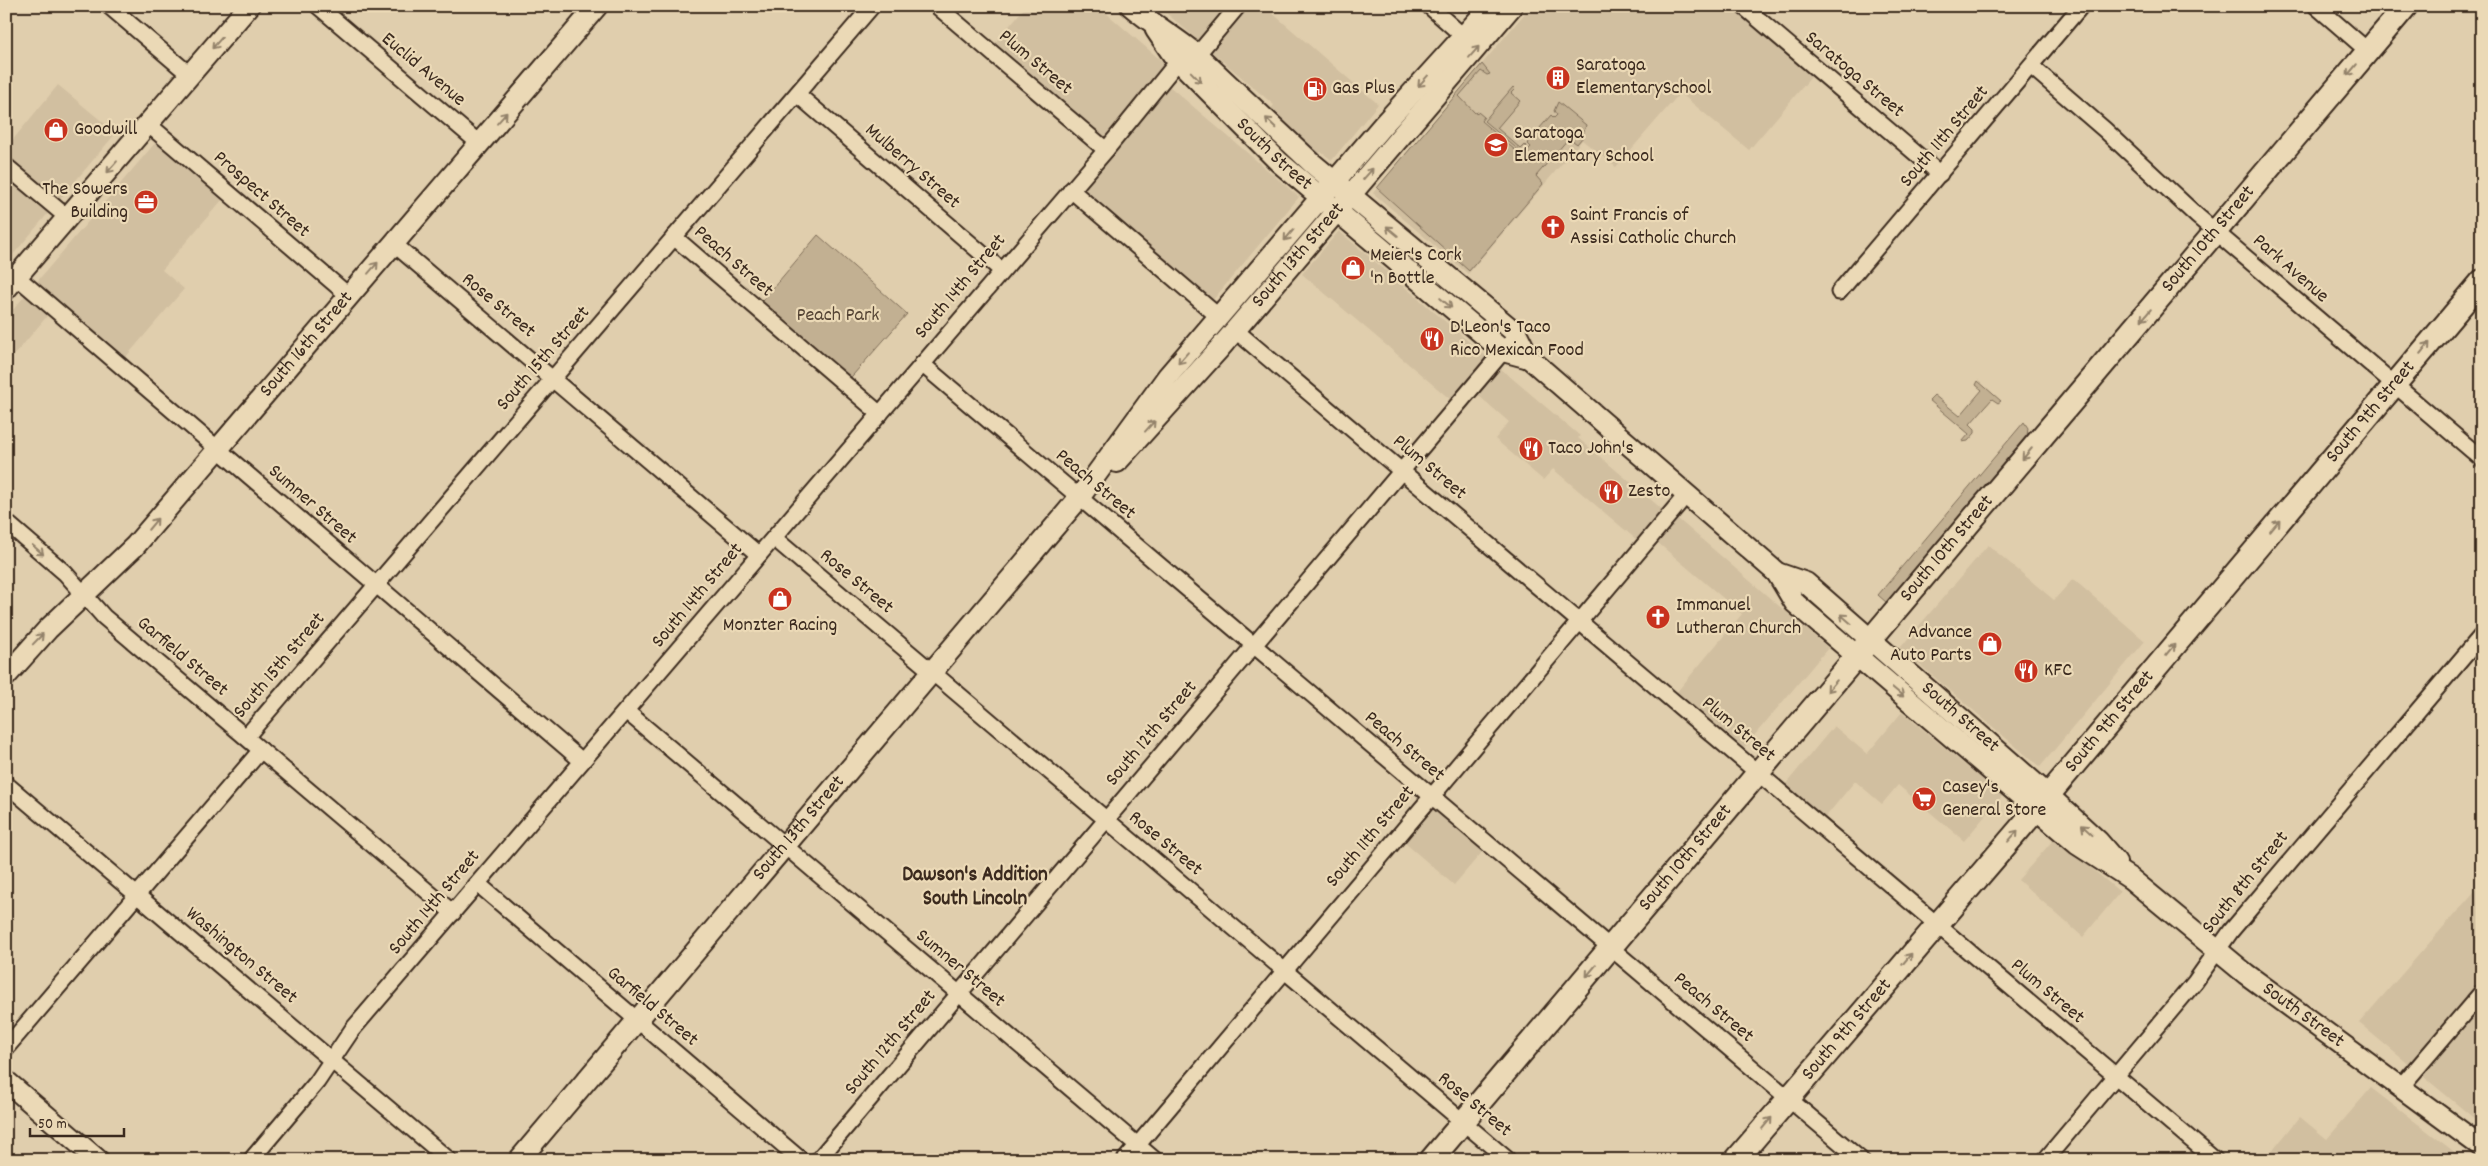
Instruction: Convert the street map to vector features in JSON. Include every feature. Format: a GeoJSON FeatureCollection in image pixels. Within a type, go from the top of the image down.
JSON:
{"type":"FeatureCollection","features":[{"type":"Feature","properties":{"kind":"main road"},"geometry":{"type":"LineString","coordinates":[[12,283],[249,6]]}},
{"type":"Feature","properties":{"kind":"main road","name":"South 16th Street"},"geometry":{"type":"LineString","coordinates":[[6,676],[48,629],[135,546],[597,6]]}},
{"type":"Feature","properties":{"kind":"main road","name":"South Street"},"geometry":{"type":"LineString","coordinates":[[1131,6],[1349,195],[1517,334],[1529,358],[1778,573],[1795,603],[1863,649],[2042,803],[2098,841],[2131,879],[2216,951],[2482,1147]]}},
{"type":"Feature","properties":{"kind":"main road","name":"South 13th Street"},"geometry":{"type":"LineString","coordinates":[[519,1160],[1078,498],[1168,376],[1320,198],[1491,6]]}},
{"type":"Feature","properties":{"kind":"main road","name":"South 13th Street"},"geometry":{"type":"LineString","coordinates":[[1078,498],[1110,469],[1235,330],[1512,6]]}},
{"type":"Feature","properties":{"kind":"main road","name":"South 10th Street"},"geometry":{"type":"LineString","coordinates":[[1431,1160],[2406,6]]}},
{"type":"Feature","properties":{"kind":"main road","name":"South Street"},"geometry":{"type":"LineString","coordinates":[[1188,57],[1264,147],[1320,198],[1504,351],[1529,358]]}},
{"type":"Feature","properties":{"kind":"main road","name":"South 9th Street"},"geometry":{"type":"LineString","coordinates":[[1736,1160],[1936,924],[2042,803],[2482,281]]}},
{"type":"Feature","properties":{"kind":"main road"},"geometry":{"type":"LineString","coordinates":[[6,1081],[98,1160]]}},
{"type":"Feature","properties":{"kind":"street"},"geometry":{"type":"LineString","coordinates":[[109,6],[190,75]]}},
{"type":"Feature","properties":{"kind":"street","name":"Euclid Avenue"},"geometry":{"type":"LineString","coordinates":[[318,6],[480,144]]}},
{"type":"Feature","properties":{"kind":"street","name":"South 15th Street"},"geometry":{"type":"LineString","coordinates":[[246,738],[872,6]]}},
{"type":"Feature","properties":{"kind":"street","name":"Plum Street"},"geometry":{"type":"LineString","coordinates":[[937,6],[1106,150]]}},
{"type":"Feature","properties":{"kind":"street","name":"South 14th Street"},"geometry":{"type":"LineString","coordinates":[[250,1160],[317,1082],[352,1030],[1001,270],[1137,113],[1238,6]]}},
{"type":"Feature","properties":{"kind":"street"},"geometry":{"type":"LineString","coordinates":[[1430,6],[1463,36]]}},
{"type":"Feature","properties":{"kind":"street","name":"Saratoga Street"},"geometry":{"type":"LineString","coordinates":[[1743,6],[1940,174]]}},
{"type":"Feature","properties":{"kind":"street"},"geometry":{"type":"LineString","coordinates":[[2316,6],[2368,51]]}},
{"type":"Feature","properties":{"kind":"street","name":"South 11th Street"},"geometry":{"type":"LineString","coordinates":[[1839,292],[2031,66],[2076,8]]}},
{"type":"Feature","properties":{"kind":"street","name":"Park Avenue"},"geometry":{"type":"LineString","coordinates":[[2031,66],[2105,130],[2159,182],[2482,459]]}},
{"type":"Feature","properties":{"kind":"street","name":"Mulberry Street"},"geometry":{"type":"LineString","coordinates":[[797,94],[1001,270]]}},
{"type":"Feature","properties":{"kind":"street","name":"Prospect Street"},"geometry":{"type":"LineString","coordinates":[[148,124],[349,296]]}},
{"type":"Feature","properties":{"kind":"street"},"geometry":{"type":"LineString","coordinates":[[6,166],[68,218]]}},
{"type":"Feature","properties":{"kind":"street"},"geometry":{"type":"LineString","coordinates":[[1071,190],[1219,317]]}},
{"type":"Feature","properties":{"kind":"street","name":"Peach Street"},"geometry":{"type":"LineString","coordinates":[[674,238],[880,414]]}},
{"type":"Feature","properties":{"kind":"street","name":"Rose Street"},"geometry":{"type":"LineString","coordinates":[[394,244],[759,555]]}},
{"type":"Feature","properties":{"kind":"street","name":"Sumner Street"},"geometry":{"type":"LineString","coordinates":[[12,283],[218,449],[375,586],[582,761]]}},
{"type":"Feature","properties":{"kind":"street","name":"Plum Street"},"geometry":{"type":"LineString","coordinates":[[1235,330],[2215,1160]]}},
{"type":"Feature","properties":{"kind":"street","name":"South 12th Street"},"geometry":{"type":"LineString","coordinates":[[818,1160],[1517,334]]}},
{"type":"Feature","properties":{"kind":"street","name":"Peach Street"},"geometry":{"type":"LineString","coordinates":[[922,364],[1861,1160]]}},
{"type":"Feature","properties":{"kind":"street","name":"South 11th Street"},"geometry":{"type":"LineString","coordinates":[[1125,1160],[1687,494]]}},
{"type":"Feature","properties":{"kind":"street","name":"Garfield Street"},"geometry":{"type":"LineString","coordinates":[[6,522],[65,573],[104,617],[453,913]]}},
{"type":"Feature","properties":{"kind":"street","name":"Rose Street"},"geometry":{"type":"LineString","coordinates":[[774,538],[1508,1160]]}},
{"type":"Feature","properties":{"kind":"street","name":"South 8th Street"},"geometry":{"type":"LineString","coordinates":[[2045,1160],[2195,982],[2216,951],[2482,634]]}},
{"type":"Feature","properties":{"kind":"street","name":"Sumner Street"},"geometry":{"type":"LineString","coordinates":[[626,711],[1155,1160]]}},
{"type":"Feature","properties":{"kind":"street","name":"South 15th Street"},"geometry":{"type":"LineString","coordinates":[[6,1048],[261,750]]}},
{"type":"Feature","properties":{"kind":"street","name":"Washington Street"},"geometry":{"type":"LineString","coordinates":[[6,784],[449,1160]]}},
{"type":"Feature","properties":{"kind":"street","name":"Garfield Street"},"geometry":{"type":"LineString","coordinates":[[478,884],[801,1160]]}},
{"type":"Feature","properties":{"kind":"street"},"geometry":{"type":"LineString","coordinates":[[2401,1088],[2482,992]]}},
{"type":"Feature","properties":{"kind":"shaded area"},"geometry":{"type":"Polygon","coordinates":[[[1026,6],[1098,6],[1171,69],[1162,80],[1299,197],[1207,307],[1071,190],[1106,150],[989,50],[1026,6]]]}},
{"type":"Feature","properties":{"kind":"shaded area"},"geometry":{"type":"Polygon","coordinates":[[[1158,6],[1264,6],[1378,104],[1332,160],[1321,152],[1318,154],[1271,109],[1274,105],[1158,6]]]}},
{"type":"Feature","properties":{"kind":"shaded area","name":"Saratoga Elementary School"},"geometry":{"type":"Polygon","coordinates":[[[1531,6],[1743,6],[1817,70],[1749,150],[1680,93],[1616,167],[1582,140],[1468,274],[1373,193],[1531,6]]]}},
{"type":"Feature","properties":{"kind":"shaded area"},"geometry":{"type":"Polygon","coordinates":[[[58,85],[116,133],[6,263],[6,148],[58,85]]]}},
{"type":"Feature","properties":{"kind":"shaded area"},"geometry":{"type":"Polygon","coordinates":[[[161,136],[228,193],[162,270],[184,289],[119,365],[53,309],[6,365],[6,318],[161,136]]]}},
{"type":"Feature","properties":{"kind":"shaded area"},"geometry":{"type":"Polygon","coordinates":[[[1339,231],[1580,436],[1578,438],[1669,515],[1671,513],[1828,648],[1737,756],[1671,699],[1742,614],[1651,537],[1644,546],[1553,469],[1543,480],[1495,439],[1509,422],[1471,389],[1457,405],[1302,274],[1339,231]]]}},
{"type":"Feature","properties":{"kind":"shaded area"},"geometry":{"type":"Polygon","coordinates":[[[1988,545],[2054,600],[2073,579],[2145,641],[2040,767],[1900,648],[1988,545]]]}},
{"type":"Feature","properties":{"kind":"shaded area"},"geometry":{"type":"Polygon","coordinates":[[[1902,712],[2002,796],[1964,841],[1898,785],[1882,804],[1855,781],[1819,825],[1780,791],[1834,726],[1867,754],[1902,712]]]}},
{"type":"Feature","properties":{"kind":"shaded area"},"geometry":{"type":"Polygon","coordinates":[[[1432,796],[1489,844],[1454,885],[1398,837],[1432,796]]]}},
{"type":"Feature","properties":{"kind":"shaded area"},"geometry":{"type":"Polygon","coordinates":[[[2055,838],[2120,892],[2083,937],[2018,880],[2055,838]]]}},
{"type":"Feature","properties":{"kind":"shaded area"},"geometry":{"type":"Polygon","coordinates":[[[2482,883],[2482,1125],[2359,1023],[2482,883]]]}},
{"type":"Feature","properties":{"kind":"shaded area"},"geometry":{"type":"Polygon","coordinates":[[[2371,1088],[2465,1160],[2265,1160],[2300,1117],[2327,1139],[2371,1088]]]}},
{"type":"Feature","properties":{"kind":"green space"},"geometry":{"type":"Polygon","coordinates":[[[1482,64],[1490,74],[1487,75],[1481,71],[1459,96],[1475,113],[1478,112],[1484,117],[1481,121],[1522,156],[1531,147],[1527,143],[1551,115],[1554,118],[1557,115],[1554,111],[1558,102],[1586,125],[1582,138],[1577,144],[1569,138],[1536,176],[1543,184],[1469,271],[1377,188],[1482,64]]]}},
{"type":"Feature","properties":{"kind":"green space"},"geometry":{"type":"Polygon","coordinates":[[[1513,87],[1515,89],[1511,93],[1520,101],[1497,128],[1521,149],[1525,145],[1527,147],[1522,153],[1484,121],[1513,87]]]}},
{"type":"Feature","properties":{"kind":"green space","name":"Peach Park"},"geometry":{"type":"Polygon","coordinates":[[[818,235],[907,314],[845,384],[756,308],[818,235]]]}},
{"type":"Feature","properties":{"kind":"green space"},"geometry":{"type":"Polygon","coordinates":[[[1978,381],[2001,401],[1998,403],[1992,399],[1970,424],[1975,429],[1975,433],[1968,441],[1962,442],[1969,434],[1929,400],[1934,395],[1960,416],[1982,390],[1976,385],[1978,381]]]}},
{"type":"Feature","properties":{"kind":"green space"},"geometry":{"type":"Polygon","coordinates":[[[2024,422],[2028,428],[2027,436],[1887,603],[1878,595],[2024,422]]]}},
{"type":"Feature","properties":{"kind":"place","name":"Saratoga ElementarySchool"},"geometry":{"type":"Point","coordinates":[1558,78]}},
{"type":"Feature","properties":{"kind":"place","name":"Gas Plus"},"geometry":{"type":"Point","coordinates":[1315,89]}},
{"type":"Feature","properties":{"kind":"place","name":"Goodwill"},"geometry":{"type":"Point","coordinates":[56,130]}},
{"type":"Feature","properties":{"kind":"place","name":"Saratoga Elementary School"},"geometry":{"type":"Point","coordinates":[1496,145]}},
{"type":"Feature","properties":{"kind":"place","name":"The Sowers Building"},"geometry":{"type":"Point","coordinates":[146,202]}},
{"type":"Feature","properties":{"kind":"place","name":"Saint Francis of Assisi Catholic Church"},"geometry":{"type":"Point","coordinates":[1553,227]}},
{"type":"Feature","properties":{"kind":"place","name":"Meier's Cork 'n Bottle"},"geometry":{"type":"Point","coordinates":[1353,268]}},
{"type":"Feature","properties":{"kind":"place","name":"D'Leon's Taco Rico Mexican Food"},"geometry":{"type":"Point","coordinates":[1432,339]}},
{"type":"Feature","properties":{"kind":"place","name":"Taco John's"},"geometry":{"type":"Point","coordinates":[1531,449]}},
{"type":"Feature","properties":{"kind":"place","name":"Zesto"},"geometry":{"type":"Point","coordinates":[1611,492]}},
{"type":"Feature","properties":{"kind":"place","name":"Monzter Racing"},"geometry":{"type":"Point","coordinates":[780,599]}},
{"type":"Feature","properties":{"kind":"place","name":"Immanuel Lutheran Church"},"geometry":{"type":"Point","coordinates":[1658,617]}},
{"type":"Feature","properties":{"kind":"place","name":"Advance Auto Parts"},"geometry":{"type":"Point","coordinates":[1990,644]}},
{"type":"Feature","properties":{"kind":"place","name":"KFC"},"geometry":{"type":"Point","coordinates":[2026,671]}},
{"type":"Feature","properties":{"kind":"place","name":"Casey's General Store"},"geometry":{"type":"Point","coordinates":[1924,799]}},
{"type":"Feature","properties":{"kind":"district","name":"Dawson's Addition South Lincoln"},"geometry":{"type":"Point","coordinates":[975,888]}}]}
